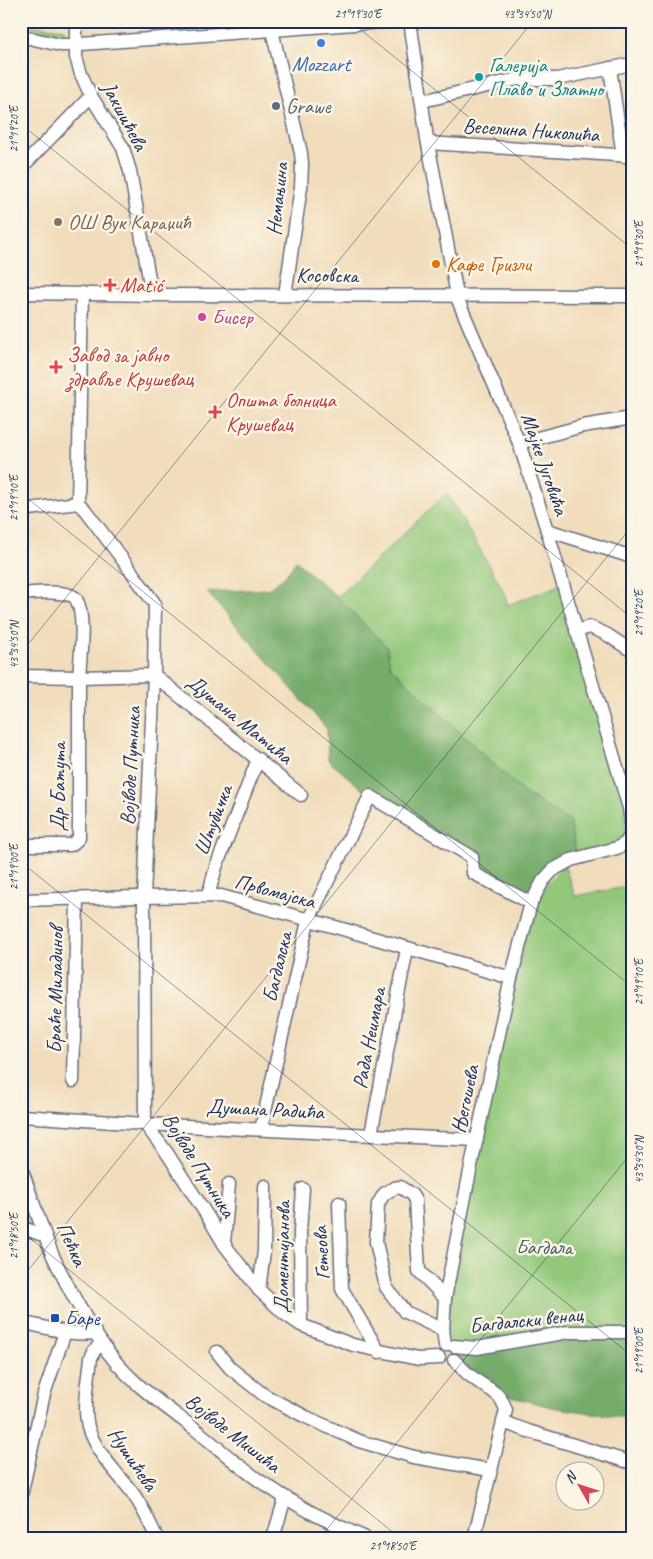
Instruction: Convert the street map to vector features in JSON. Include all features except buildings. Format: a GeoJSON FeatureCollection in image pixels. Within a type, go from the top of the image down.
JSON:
{"type":"FeatureCollection","features":[{"type":"Feature","properties":{"kind":"street","name":"Јакшићева"},"geometry":{"type":"LineString","coordinates":[[76,21],[79,69],[91,96],[123,148],[127,159],[152,295]]}},
{"type":"Feature","properties":{"kind":"street"},"geometry":{"type":"LineString","coordinates":[[21,36],[60,45],[271,26],[396,21]]}},
{"type":"Feature","properties":{"kind":"street","name":"Мајке Југовића"},"geometry":{"type":"LineString","coordinates":[[410,21],[428,143],[457,296],[519,443],[547,530],[576,631],[627,784],[631,834],[626,843],[617,848],[571,860],[553,870]]}},
{"type":"Feature","properties":{"kind":"street","name":"Немањина"},"geometry":{"type":"LineString","coordinates":[[271,26],[301,152],[302,164],[301,188],[286,295]]}},
{"type":"Feature","properties":{"kind":"street"},"geometry":{"type":"LineString","coordinates":[[422,101],[518,79],[557,79],[632,64]]}},
{"type":"Feature","properties":{"kind":"street"},"geometry":{"type":"LineString","coordinates":[[610,68],[627,156]]}},
{"type":"Feature","properties":{"kind":"street"},"geometry":{"type":"LineString","coordinates":[[21,168],[91,96]]}},
{"type":"Feature","properties":{"kind":"street","name":"Веселина Николића"},"geometry":{"type":"LineString","coordinates":[[428,143],[627,156]]}},
{"type":"Feature","properties":{"kind":"street","name":"Косовска"},"geometry":{"type":"LineString","coordinates":[[21,292],[152,295],[632,296]]}},
{"type":"Feature","properties":{"kind":"street"},"geometry":{"type":"LineString","coordinates":[[21,510],[78,504],[82,293]]}},
{"type":"Feature","properties":{"kind":"street"},"geometry":{"type":"LineString","coordinates":[[519,443],[583,426],[632,418]]}},
{"type":"Feature","properties":{"kind":"street","name":"Војводе Путника"},"geometry":{"type":"LineString","coordinates":[[78,504],[85,510],[155,604],[154,675],[144,897],[146,1124],[167,1153],[224,1244],[260,1290],[285,1314],[301,1325],[352,1345],[418,1359],[439,1358]]}},
{"type":"Feature","properties":{"kind":"street"},"geometry":{"type":"LineString","coordinates":[[547,530],[632,557]]}},
{"type":"Feature","properties":{"kind":"street","name":"Др Батута"},"geometry":{"type":"LineString","coordinates":[[21,594],[45,592],[69,594],[76,598],[81,626],[78,837],[71,845],[21,845]]}},
{"type":"Feature","properties":{"kind":"street"},"geometry":{"type":"LineString","coordinates":[[576,631],[590,627],[606,634],[632,651]]}},
{"type":"Feature","properties":{"kind":"street"},"geometry":{"type":"LineString","coordinates":[[21,676],[154,675]]}},
{"type":"Feature","properties":{"kind":"street","name":"Душана Матића"},"geometry":{"type":"LineString","coordinates":[[154,675],[301,795]]}},
{"type":"Feature","properties":{"kind":"street","name":"Штубичка"},"geometry":{"type":"LineString","coordinates":[[208,896],[216,867],[258,760]]}},
{"type":"Feature","properties":{"kind":"street","name":"Багдалска"},"geometry":{"type":"LineString","coordinates":[[260,1129],[308,921],[370,796],[472,856],[473,873],[531,903]]}},
{"type":"Feature","properties":{"kind":"street","name":"Његошева"},"geometry":{"type":"LineString","coordinates":[[449,1345],[443,1330],[445,1298],[511,978],[531,903],[543,881],[553,870]]}},
{"type":"Feature","properties":{"kind":"street","name":"Првомајска"},"geometry":{"type":"LineString","coordinates":[[21,900],[222,896],[511,978]]}},
{"type":"Feature","properties":{"kind":"street","name":"Браће Миладинов"},"geometry":{"type":"LineString","coordinates":[[74,1081],[77,899]]}},
{"type":"Feature","properties":{"kind":"street","name":"Рада Неимара"},"geometry":{"type":"LineString","coordinates":[[371,1134],[407,949]]}},
{"type":"Feature","properties":{"kind":"street","name":"Душана Радића"},"geometry":{"type":"LineString","coordinates":[[21,1116],[477,1140]]}},
{"type":"Feature","properties":{"kind":"street","name":"Пећка"},"geometry":{"type":"LineString","coordinates":[[21,1167],[45,1236],[74,1297],[98,1338]]}},
{"type":"Feature","properties":{"kind":"street","name":"Војводе Путника"},"geometry":{"type":"LineString","coordinates":[[224,1244],[229,1184]]}},
{"type":"Feature","properties":{"kind":"street"},"geometry":{"type":"LineString","coordinates":[[260,1290],[264,1251],[266,1186]]}},
{"type":"Feature","properties":{"kind":"street"},"geometry":{"type":"LineString","coordinates":[[443,1330],[405,1312],[386,1286],[376,1242],[378,1204],[384,1194],[394,1188],[400,1187],[411,1194],[414,1200],[419,1271],[445,1298]]}},
{"type":"Feature","properties":{"kind":"street","name":"Доментијанова"},"geometry":{"type":"LineString","coordinates":[[301,1325],[300,1231],[303,1189]]}},
{"type":"Feature","properties":{"kind":"street","name":"Гетеова"},"geometry":{"type":"LineString","coordinates":[[338,1203],[342,1289],[379,1352]]}},
{"type":"Feature","properties":{"kind":"street"},"geometry":{"type":"LineString","coordinates":[[21,1227],[45,1236]]}},
{"type":"Feature","properties":{"kind":"street"},"geometry":{"type":"LineString","coordinates":[[21,1322],[98,1338]]}},
{"type":"Feature","properties":{"kind":"street"},"geometry":{"type":"LineString","coordinates":[[21,1495],[44,1394],[65,1332]]}},
{"type":"Feature","properties":{"kind":"street","name":"Багдалски венац"},"geometry":{"type":"LineString","coordinates":[[449,1345],[477,1348],[568,1332],[632,1332]]}},
{"type":"Feature","properties":{"kind":"street","name":"Војводе Мишића"},"geometry":{"type":"LineString","coordinates":[[98,1338],[125,1373],[137,1384],[258,1480],[286,1498],[346,1530],[366,1538]]}},
{"type":"Feature","properties":{"kind":"street","name":"Нушићева"},"geometry":{"type":"LineString","coordinates":[[98,1338],[91,1358],[87,1407],[88,1426],[91,1435],[109,1465],[138,1501],[157,1538]]}},
{"type":"Feature","properties":{"kind":"street"},"geometry":{"type":"LineString","coordinates":[[449,1345],[457,1352],[454,1360],[446,1362],[439,1358],[439,1351],[442,1346],[449,1345]]}},
{"type":"Feature","properties":{"kind":"street"},"geometry":{"type":"LineString","coordinates":[[217,1352],[230,1368],[264,1395],[359,1441],[414,1456],[490,1470]]}},
{"type":"Feature","properties":{"kind":"street"},"geometry":{"type":"LineString","coordinates":[[454,1360],[472,1377],[497,1393],[503,1401],[506,1410],[474,1538]]}},
{"type":"Feature","properties":{"kind":"street"},"geometry":{"type":"LineString","coordinates":[[503,1422],[560,1442],[632,1463]]}},
{"type":"Feature","properties":{"kind":"street"},"geometry":{"type":"LineString","coordinates":[[273,1538],[286,1498]]}},
{"type":"Feature","properties":{"kind":"green space"},"geometry":{"type":"Polygon","coordinates":[[[28,25],[64,29],[66,32],[58,36],[30,30],[28,25]]]}},
{"type":"Feature","properties":{"kind":"green space"},"geometry":{"type":"Polygon","coordinates":[[[447,493],[502,588],[508,605],[562,584],[624,793],[626,843],[577,859],[570,822],[523,792],[390,666],[387,647],[337,597],[447,493]]]}},
{"type":"Feature","properties":{"kind":"green space"},"geometry":{"type":"Polygon","coordinates":[[[296,561],[337,597],[387,647],[390,666],[523,792],[570,822],[577,859],[553,870],[531,903],[473,873],[472,856],[370,796],[328,760],[327,729],[207,592],[268,589],[285,577],[296,561]]]}},
{"type":"Feature","properties":{"kind":"green space","name":"Багдала"},"geometry":{"type":"Polygon","coordinates":[[[564,864],[575,896],[632,886],[632,1332],[454,1346],[443,1330],[531,903],[564,864]]]}},
{"type":"Feature","properties":{"kind":"green space"},"geometry":{"type":"Polygon","coordinates":[[[21,1163],[45,1236],[21,1227],[21,1163]]]}},
{"type":"Feature","properties":{"kind":"green space"},"geometry":{"type":"Polygon","coordinates":[[[569,1332],[632,1332],[632,1419],[551,1407],[497,1393],[456,1357],[457,1352],[569,1332]]]}},
{"type":"Feature","properties":{"kind":"place","name":"Mozzart"},"geometry":{"type":"Point","coordinates":[321,43]}},
{"type":"Feature","properties":{"kind":"place","name":"Галерија Плаво и Златно"},"geometry":{"type":"Point","coordinates":[479,77]}},
{"type":"Feature","properties":{"kind":"place","name":"Grawe"},"geometry":{"type":"Point","coordinates":[276,106]}},
{"type":"Feature","properties":{"kind":"place","name":"ОШ Вук Караџић"},"geometry":{"type":"Point","coordinates":[58,222]}},
{"type":"Feature","properties":{"kind":"place","name":"Кафе Гризли"},"geometry":{"type":"Point","coordinates":[436,264]}},
{"type":"Feature","properties":{"kind":"place","name":"Matić"},"geometry":{"type":"Point","coordinates":[110,285]}},
{"type":"Feature","properties":{"kind":"place","name":"Бисер"},"geometry":{"type":"Point","coordinates":[202,317]}},
{"type":"Feature","properties":{"kind":"place","name":"Завод за јавно здравље Крушевац"},"geometry":{"type":"Point","coordinates":[56,367]}},
{"type":"Feature","properties":{"kind":"place","name":"Општа болница Крушевац"},"geometry":{"type":"Point","coordinates":[215,412]}},
{"type":"Feature","properties":{"kind":"place","name":"Баре"},"geometry":{"type":"Point","coordinates":[55,1318]}}]}
